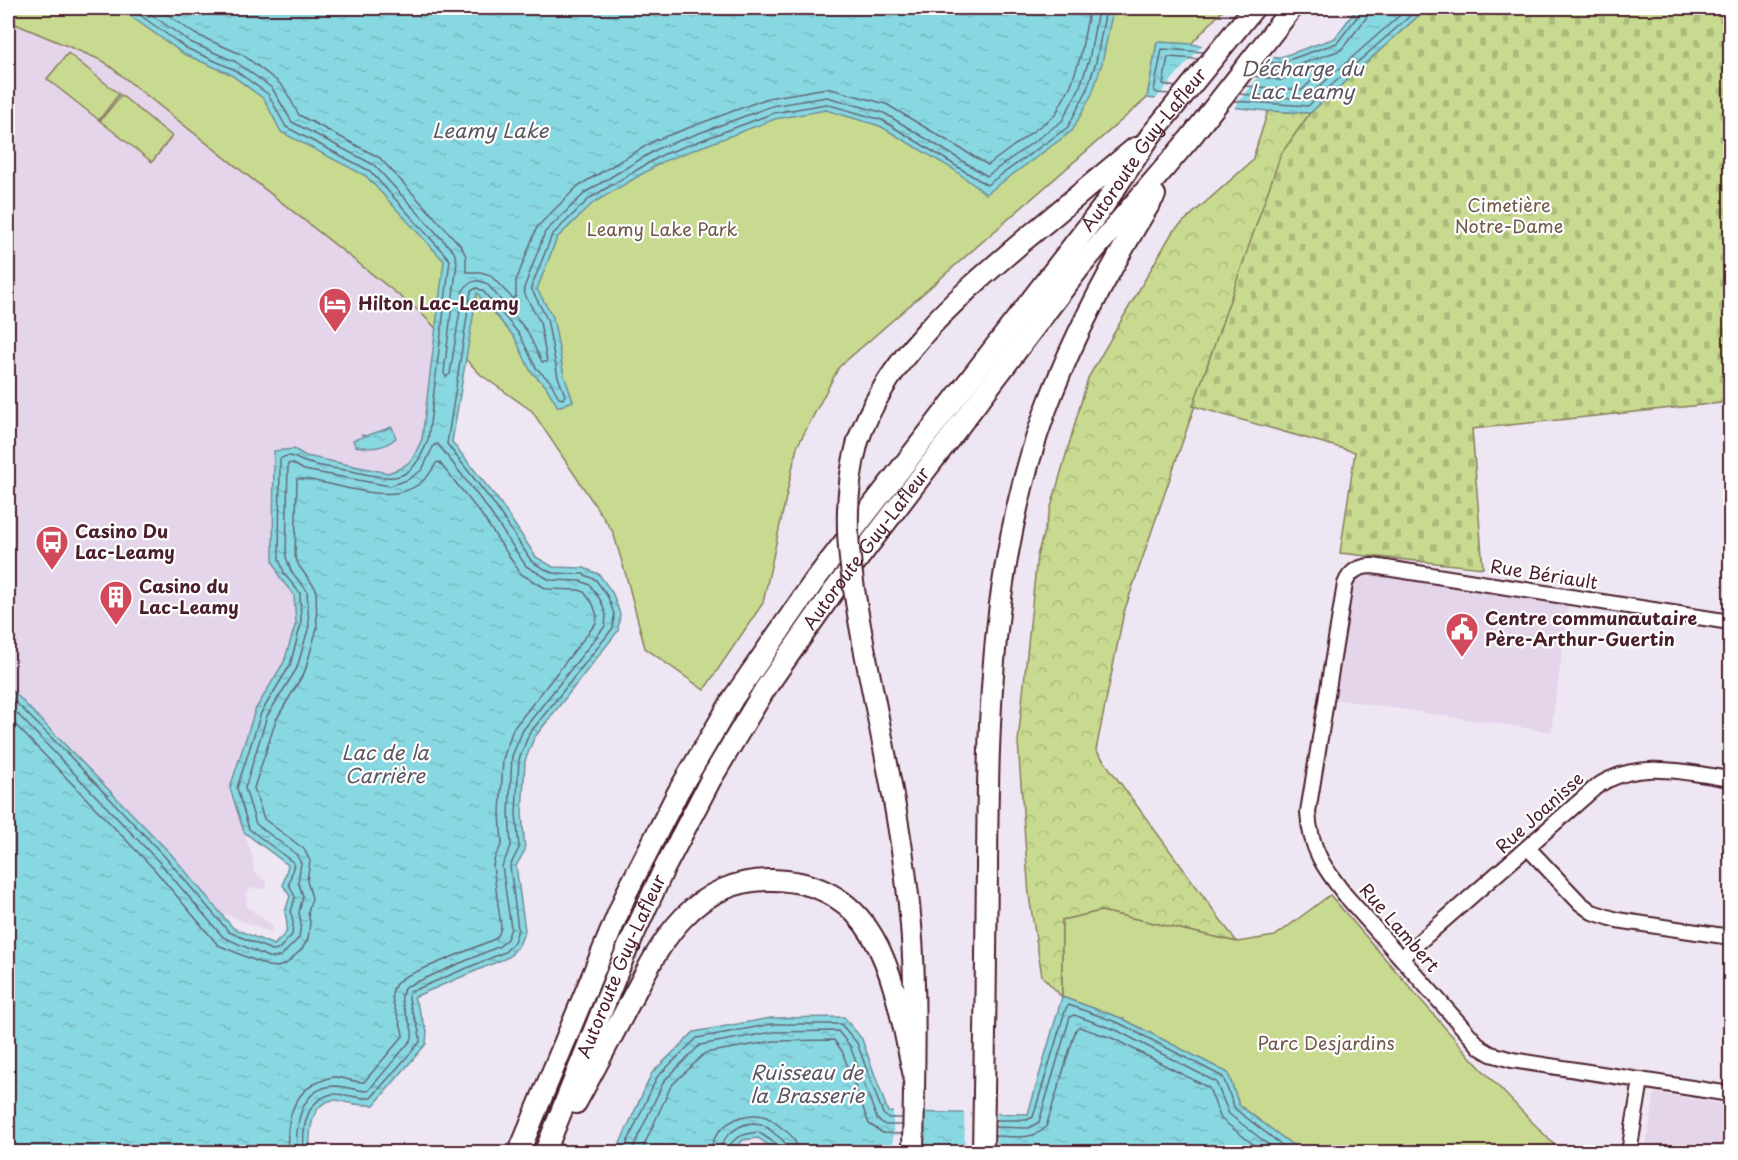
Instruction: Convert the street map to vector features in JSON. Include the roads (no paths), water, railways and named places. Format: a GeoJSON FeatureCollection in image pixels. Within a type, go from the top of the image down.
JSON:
{"type":"FeatureCollection","features":[{"type":"Feature","properties":{"kind":"highway","name":"Autoroute Guy-Lafleur"},"geometry":{"type":"LineString","coordinates":[[519,1152],[627,892],[678,792],[734,697],[806,592],[1102,208],[1151,135],[1250,13]]}},
{"type":"Feature","properties":{"kind":"highway","name":"Autoroute Guy-Lafleur"},"geometry":{"type":"LineString","coordinates":[[544,1152],[650,897],[702,794],[756,704],[828,599],[1077,272],[1191,137],[1287,14]]}},
{"type":"Feature","properties":{"kind":"highway"},"geometry":{"type":"LineString","coordinates":[[913,1152],[913,948],[908,897],[896,814],[851,577],[846,520],[848,485],[858,441],[875,401],[889,376],[934,324],[994,267],[1151,135]]}},
{"type":"Feature","properties":{"kind":"highway"},"geometry":{"type":"LineString","coordinates":[[983,1152],[988,744],[996,626],[1010,539],[1036,439],[1064,366],[1108,275],[1191,137]]}},
{"type":"Feature","properties":{"kind":"highway"},"geometry":{"type":"LineString","coordinates":[[549,1152],[666,939],[681,919],[699,903],[718,891],[741,883],[773,880],[805,884],[836,898],[860,918],[875,938],[886,962],[894,987],[914,1077]]}},
{"type":"Feature","properties":{"kind":"street","name":"Rue Bériault"},"geometry":{"type":"LineString","coordinates":[[1353,572],[1358,568],[1373,567],[1731,622]]}},
{"type":"Feature","properties":{"kind":"street","name":"Rue Lambert"},"geometry":{"type":"LineString","coordinates":[[1353,572],[1345,585],[1310,797],[1309,824],[1315,850],[1327,872],[1473,1040],[1491,1054],[1512,1060],[1731,1094]]}},
{"type":"Feature","properties":{"kind":"street","name":"Rue Joanisse"},"geometry":{"type":"LineString","coordinates":[[1402,957],[1596,786],[1618,774],[1655,768],[1731,779]]}},
{"type":"Feature","properties":{"kind":"street"},"geometry":{"type":"LineString","coordinates":[[1528,848],[1580,903],[1592,912],[1617,920],[1731,937]]}},
{"type":"Feature","properties":{"kind":"street"},"geometry":{"type":"LineString","coordinates":[[1629,1152],[1641,1080]]}},
{"type":"Feature","properties":{"kind":"water","name":"Lac de la Carrière"},"geometry":{"type":"Polygon","coordinates":[[[119,8],[1109,8],[1112,14],[1102,63],[1092,94],[1072,131],[986,194],[953,169],[880,126],[826,110],[775,119],[664,161],[593,203],[557,238],[537,289],[553,317],[564,375],[573,401],[558,407],[545,385],[531,372],[515,338],[477,293],[452,442],[499,501],[536,557],[553,567],[584,568],[599,574],[613,594],[620,614],[618,631],[534,738],[525,761],[522,813],[525,850],[516,866],[525,930],[519,945],[509,957],[414,997],[427,1031],[426,1044],[374,1105],[336,1100],[327,1101],[321,1106],[313,1119],[310,1152],[8,1152],[8,688],[171,854],[233,928],[274,945],[286,933],[285,912],[290,896],[283,885],[288,865],[244,832],[230,788],[255,710],[284,662],[296,623],[294,595],[280,578],[273,560],[274,451],[294,449],[306,456],[388,473],[412,460],[422,439],[444,261],[366,176],[281,132],[264,99],[230,74],[184,54],[119,8]]]}},
{"type":"Feature","properties":{"kind":"water","name":"Décharge du Lac Leamy"},"geometry":{"type":"Polygon","coordinates":[[[1357,8],[1427,8],[1310,113],[1268,111],[1147,98],[1157,42],[1191,44],[1278,58],[1335,38],[1357,8]]]}},
{"type":"Feature","properties":{"kind":"water"},"geometry":{"type":"Polygon","coordinates":[[[392,427],[396,438],[386,444],[372,448],[355,446],[353,440],[363,437],[362,435],[366,436],[392,427]]]}},
{"type":"Feature","properties":{"kind":"water","name":"Ruisseau de la Brasserie"},"geometry":{"type":"Polygon","coordinates":[[[1062,997],[1121,1018],[1228,1073],[1239,1105],[1302,1152],[778,1152],[758,1138],[743,1140],[732,1152],[616,1152],[652,1073],[694,1032],[771,1018],[844,1017],[862,1039],[888,1112],[1028,1114],[1062,997]]]}},
{"type":"Feature","properties":{"kind":"place","name":"Hilton Lac-Leamy"},"geometry":{"type":"Point","coordinates":[335,333]}},
{"type":"Feature","properties":{"kind":"place","name":"Casino Du Lac-Leamy"},"geometry":{"type":"Point","coordinates":[52,571]}},
{"type":"Feature","properties":{"kind":"place","name":"Casino du Lac-Leamy"},"geometry":{"type":"Point","coordinates":[116,626]}},
{"type":"Feature","properties":{"kind":"place","name":"Centre communautaire Père-Arthur-Guertin"},"geometry":{"type":"Point","coordinates":[1462,658]}},
{"type":"Feature","properties":{"kind":"water label","name":"Leamy Lake"},"geometry":{"type":"Point","coordinates":[490,131]}},
{"type":"Feature","properties":{"kind":"park label","name":"Cimetière Notre-Dame"},"geometry":{"type":"Point","coordinates":[1509,216]}},
{"type":"Feature","properties":{"kind":"park label","name":"Leamy Lake Park"},"geometry":{"type":"Point","coordinates":[662,230]}},
{"type":"Feature","properties":{"kind":"park label","name":"Parc Desjardins"},"geometry":{"type":"Point","coordinates":[1326,1044]}}]}
